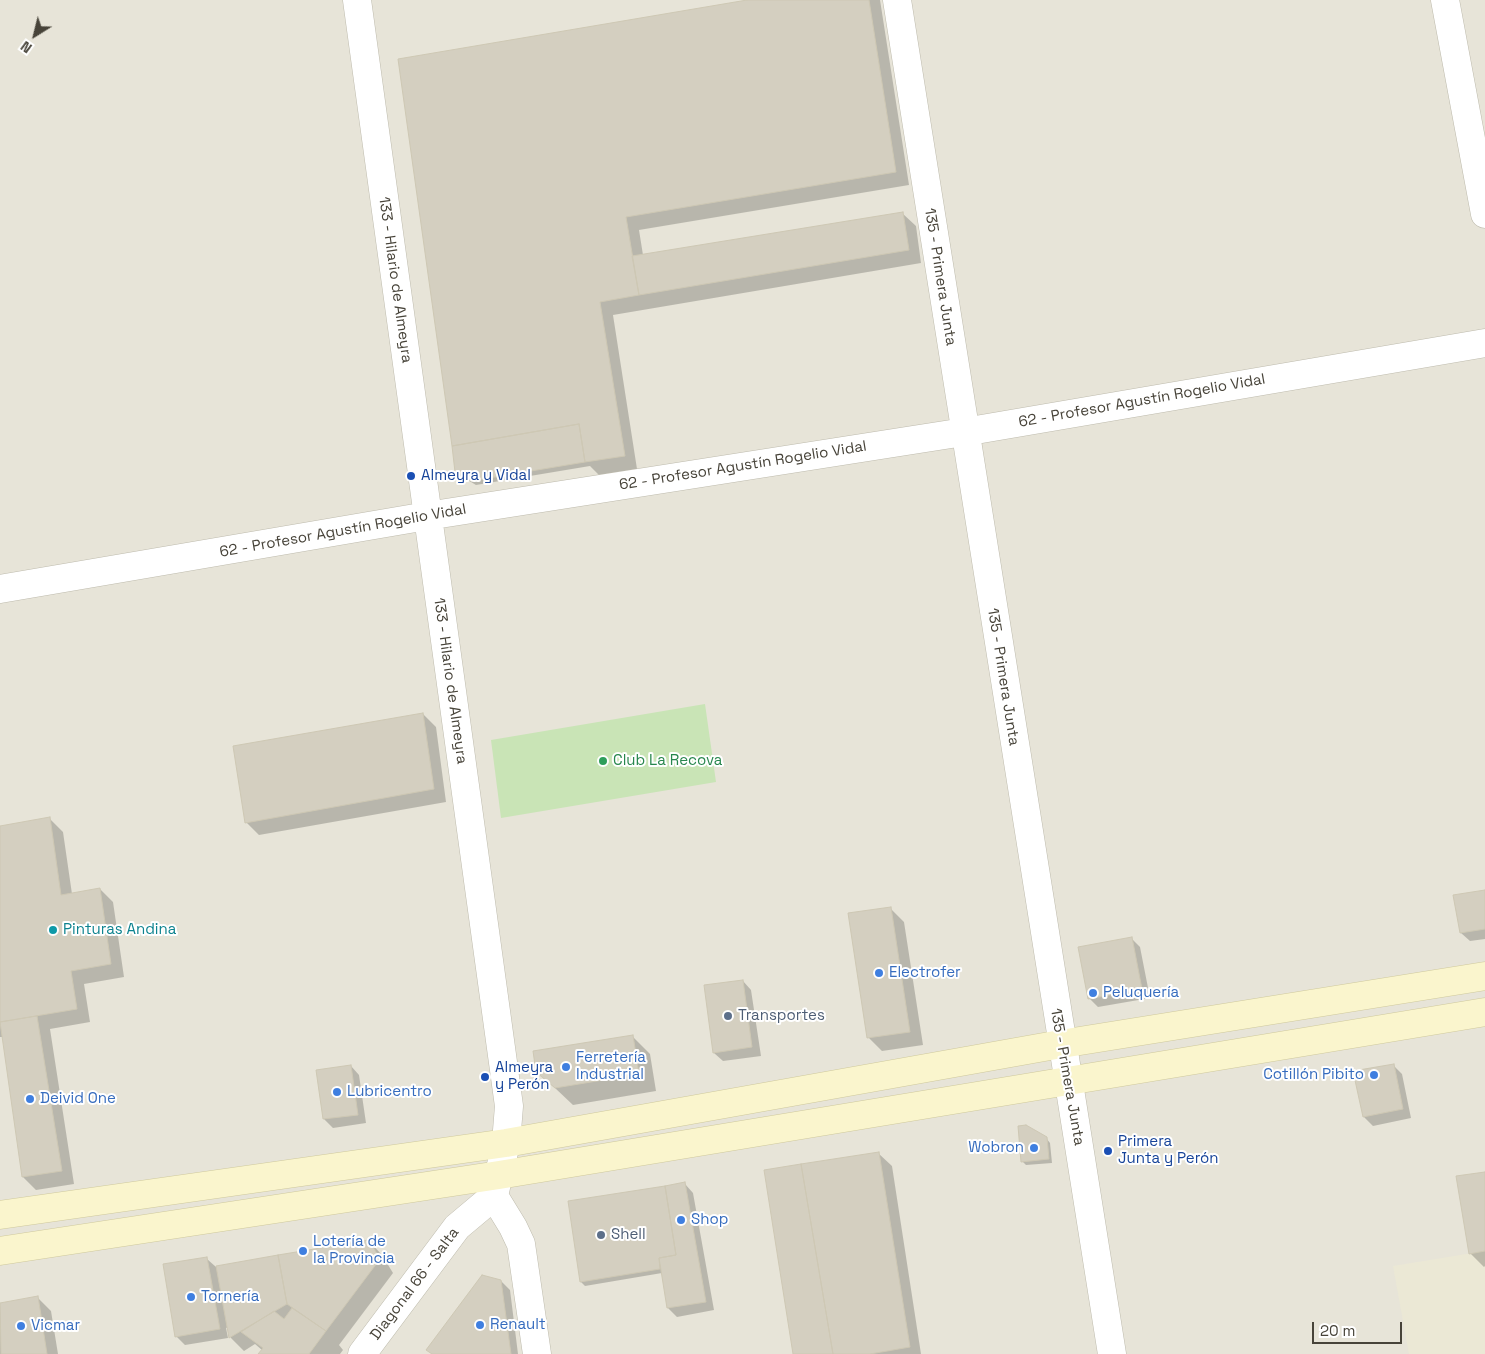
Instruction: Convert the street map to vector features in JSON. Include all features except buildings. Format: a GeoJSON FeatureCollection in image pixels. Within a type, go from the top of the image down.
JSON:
{"type":"FeatureCollection","features":[{"type":"Feature","properties":{"kind":"main road"},"geometry":{"type":"LineString","coordinates":[[0,1214],[506,1143],[1061,1044],[1485,976]]}},
{"type":"Feature","properties":{"kind":"main road"},"geometry":{"type":"LineString","coordinates":[[0,1251],[497,1186],[1068,1080],[1485,1012]]}},
{"type":"Feature","properties":{"kind":"street","name":"133 - Hilario de Almeyra"},"geometry":{"type":"LineString","coordinates":[[357,0],[509,1106],[506,1143],[497,1186]]}},
{"type":"Feature","properties":{"kind":"street","name":"135 - Primera Junta"},"geometry":{"type":"LineString","coordinates":[[896,0],[1061,1044],[1112,1354]]}},
{"type":"Feature","properties":{"kind":"street"},"geometry":{"type":"LineString","coordinates":[[1445,0],[1485,214]]}},
{"type":"Feature","properties":{"kind":"street","name":"62 - Profesor Agustín Rogelio Vidal"},"geometry":{"type":"LineString","coordinates":[[0,589],[427,516],[964,432],[1485,343]]}},
{"type":"Feature","properties":{"kind":"street"},"geometry":{"type":"LineString","coordinates":[[497,1186],[521,1244],[537,1354]]}},
{"type":"Feature","properties":{"kind":"street","name":"Diagonal 66 - Salta"},"geometry":{"type":"LineString","coordinates":[[362,1354],[457,1227],[497,1186]]}},
{"type":"Feature","properties":{"kind":"shaded area"},"geometry":{"type":"Polygon","coordinates":[[[0,0],[1485,0],[1485,1354],[0,1354],[0,0]]]}},
{"type":"Feature","properties":{"kind":"shaded area"},"geometry":{"type":"Polygon","coordinates":[[[1485,1251],[1485,1354],[1409,1354],[1393,1266],[1485,1251]]]}},
{"type":"Feature","properties":{"kind":"green space","name":"Club La Recova"},"geometry":{"type":"Polygon","coordinates":[[[705,704],[716,782],[501,818],[491,740],[705,704]]]}},
{"type":"Feature","properties":{"kind":"place","name":"Almeyra y Vidal"},"geometry":{"type":"Point","coordinates":[411,476]}},
{"type":"Feature","properties":{"kind":"place","name":"Club La Recova"},"geometry":{"type":"Point","coordinates":[603,761]}},
{"type":"Feature","properties":{"kind":"place","name":"Pinturas Andina"},"geometry":{"type":"Point","coordinates":[53,930]}},
{"type":"Feature","properties":{"kind":"place","name":"Electrofer"},"geometry":{"type":"Point","coordinates":[879,973]}},
{"type":"Feature","properties":{"kind":"place","name":"Peluquería"},"geometry":{"type":"Point","coordinates":[1093,993]}},
{"type":"Feature","properties":{"kind":"place","name":"Transportes"},"geometry":{"type":"Point","coordinates":[728,1016]}},
{"type":"Feature","properties":{"kind":"place","name":"Ferretería Industrial"},"geometry":{"type":"Point","coordinates":[566,1067]}},
{"type":"Feature","properties":{"kind":"place","name":"Cotillón Pibito"},"geometry":{"type":"Point","coordinates":[1374,1075]}},
{"type":"Feature","properties":{"kind":"place","name":"Almeyra y Perón"},"geometry":{"type":"Point","coordinates":[485,1077]}},
{"type":"Feature","properties":{"kind":"place","name":"Lubricentro"},"geometry":{"type":"Point","coordinates":[337,1092]}},
{"type":"Feature","properties":{"kind":"place","name":"Deivid One"},"geometry":{"type":"Point","coordinates":[30,1099]}},
{"type":"Feature","properties":{"kind":"place","name":"Wobron"},"geometry":{"type":"Point","coordinates":[1034,1148]}},
{"type":"Feature","properties":{"kind":"place","name":"Primera Junta y Perón"},"geometry":{"type":"Point","coordinates":[1108,1151]}},
{"type":"Feature","properties":{"kind":"place","name":"Shop"},"geometry":{"type":"Point","coordinates":[681,1220]}},
{"type":"Feature","properties":{"kind":"place","name":"Shell"},"geometry":{"type":"Point","coordinates":[601,1235]}},
{"type":"Feature","properties":{"kind":"place","name":"Lotería de la Provincia"},"geometry":{"type":"Point","coordinates":[303,1251]}},
{"type":"Feature","properties":{"kind":"place","name":"Tornería"},"geometry":{"type":"Point","coordinates":[191,1297]}},
{"type":"Feature","properties":{"kind":"place","name":"Renault"},"geometry":{"type":"Point","coordinates":[480,1325]}},
{"type":"Feature","properties":{"kind":"place","name":"Vicmar"},"geometry":{"type":"Point","coordinates":[21,1326]}}]}
